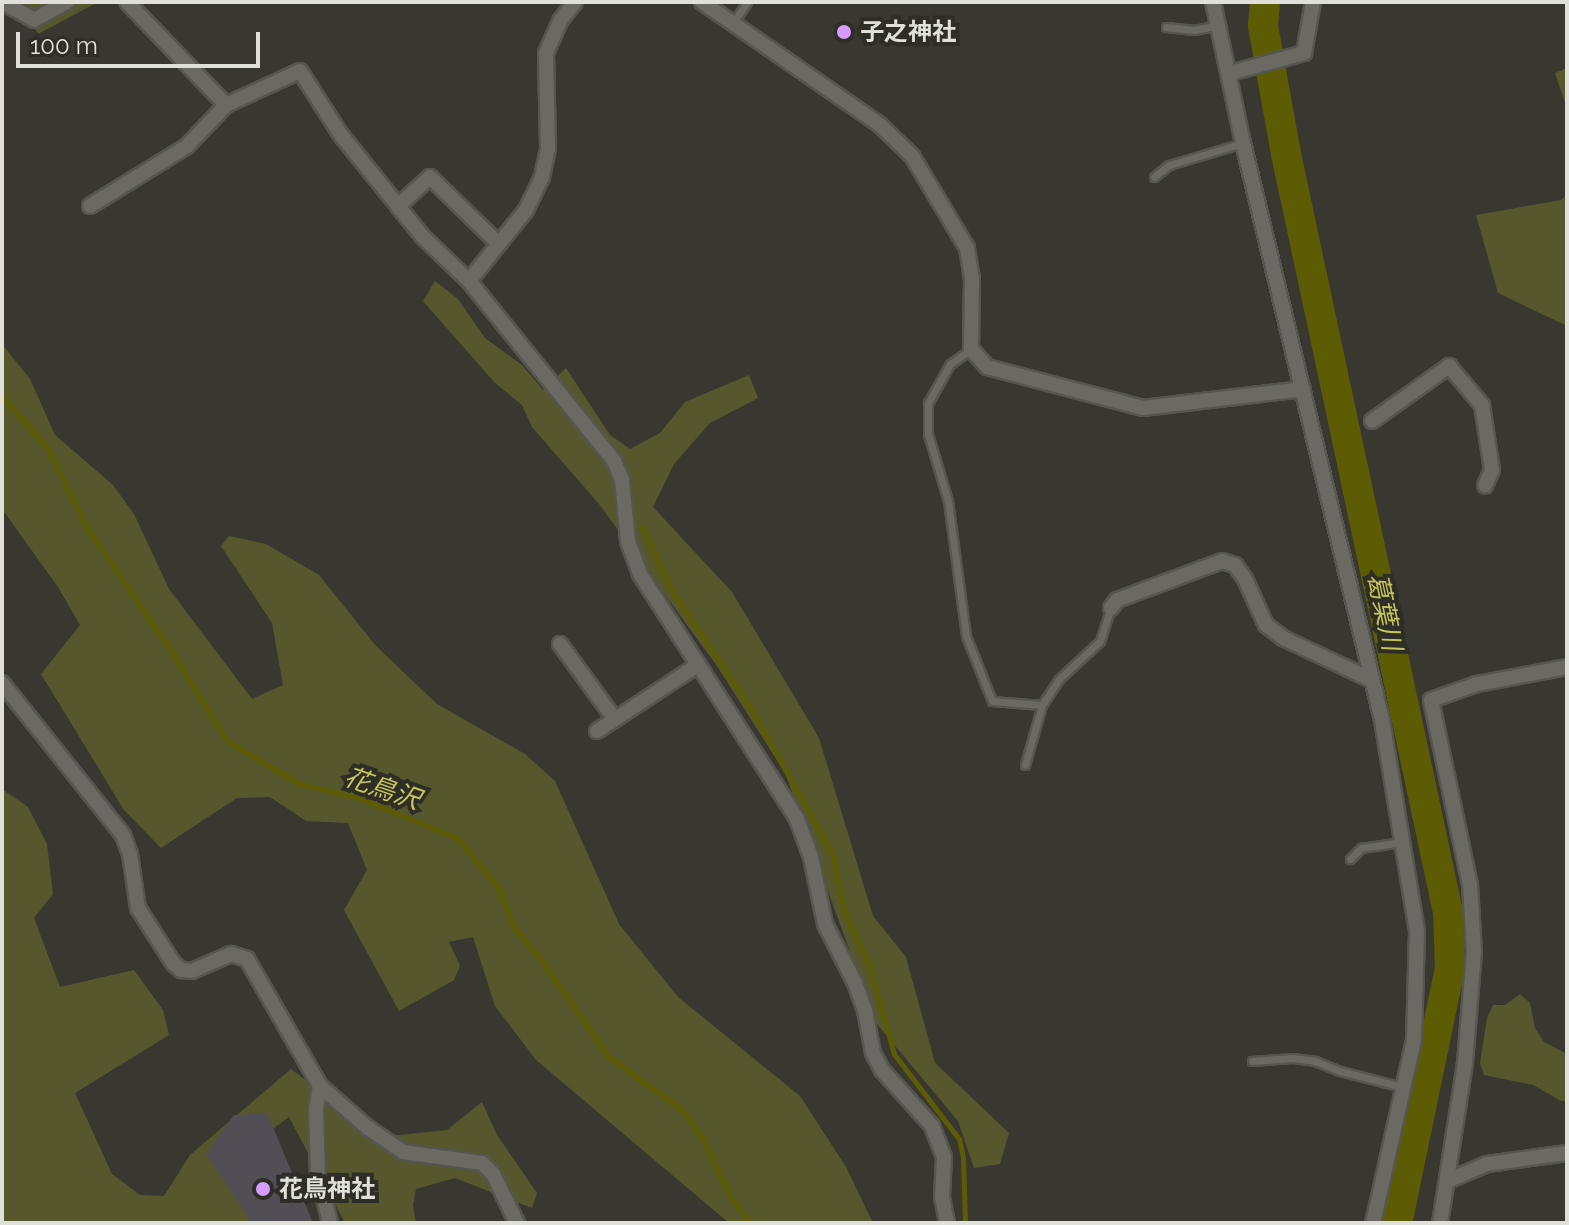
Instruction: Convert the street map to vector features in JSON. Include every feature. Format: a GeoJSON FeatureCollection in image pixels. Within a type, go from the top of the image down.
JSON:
{"type":"FeatureCollection","features":[{"type":"Feature","properties":{"kind":"street"},"geometry":{"type":"LineString","coordinates":[[2,2],[34,20],[67,2]]}},
{"type":"Feature","properties":{"kind":"street"},"geometry":{"type":"LineString","coordinates":[[127,2],[226,105]]}},
{"type":"Feature","properties":{"kind":"street"},"geometry":{"type":"LineString","coordinates":[[469,281],[526,210],[542,177],[548,148],[546,53],[560,21],[575,2]]}},
{"type":"Feature","properties":{"kind":"street"},"geometry":{"type":"LineString","coordinates":[[702,2],[880,125],[912,156],[967,248],[972,278],[971,349],[987,367],[1143,408],[1303,389]]}},
{"type":"Feature","properties":{"kind":"street"},"geometry":{"type":"LineString","coordinates":[[1213,2],[1234,72],[1243,143],[1372,680],[1404,842],[1417,932],[1414,1040],[1373,1223]]}},
{"type":"Feature","properties":{"kind":"street"},"geometry":{"type":"LineString","coordinates":[[1234,72],[1304,53],[1313,2]]}},
{"type":"Feature","properties":{"kind":"street"},"geometry":{"type":"LineString","coordinates":[[90,206],[187,146],[226,105],[300,71],[341,135],[422,236],[469,281],[614,461],[622,480],[628,512],[628,541],[640,574],[797,819],[811,857],[825,924],[855,983],[865,1011],[873,1053],[882,1070],[932,1126],[944,1157],[942,1197],[947,1223]]}},
{"type":"Feature","properties":{"kind":"street"},"geometry":{"type":"LineString","coordinates":[[398,206],[430,177],[499,244]]}},
{"type":"Feature","properties":{"kind":"street"},"geometry":{"type":"LineString","coordinates":[[1372,421],[1449,366],[1475,393],[1482,405],[1492,470],[1485,486]]}},
{"type":"Feature","properties":{"kind":"street"},"geometry":{"type":"LineString","coordinates":[[1111,608],[1117,600],[1222,561],[1235,565],[1245,579],[1266,625],[1283,638],[1372,680]]}},
{"type":"Feature","properties":{"kind":"street"},"geometry":{"type":"LineString","coordinates":[[560,644],[614,718]]}},
{"type":"Feature","properties":{"kind":"street"},"geometry":{"type":"LineString","coordinates":[[597,731],[698,665]]}},
{"type":"Feature","properties":{"kind":"street"},"geometry":{"type":"LineString","coordinates":[[1440,1223],[1465,1063],[1474,952],[1470,885],[1431,700],[1477,684],[1567,667]]}},
{"type":"Feature","properties":{"kind":"street"},"geometry":{"type":"LineString","coordinates":[[2,683],[123,835],[130,854],[138,908],[173,963],[181,970],[192,971],[231,954],[247,959],[320,1086],[368,1128],[403,1152],[482,1163],[493,1174],[517,1223]]}},
{"type":"Feature","properties":{"kind":"street"},"geometry":{"type":"LineString","coordinates":[[320,1086],[316,1108],[318,1174],[330,1223]]}},
{"type":"Feature","properties":{"kind":"street"},"geometry":{"type":"LineString","coordinates":[[1447,1181],[1487,1164],[1567,1153]]}},
{"type":"Feature","properties":{"kind":"lane"},"geometry":{"type":"LineString","coordinates":[[733,23],[747,2]]}},
{"type":"Feature","properties":{"kind":"lane"},"geometry":{"type":"LineString","coordinates":[[1166,27],[1194,30],[1219,25]]}},
{"type":"Feature","properties":{"kind":"lane"},"geometry":{"type":"LineString","coordinates":[[1154,177],[1169,165],[1243,143]]}},
{"type":"Feature","properties":{"kind":"lane"},"geometry":{"type":"LineString","coordinates":[[971,349],[950,364],[928,403],[928,434],[948,501],[966,636],[992,701],[999,704],[1023,701],[1042,705]]}},
{"type":"Feature","properties":{"kind":"lane"},"geometry":{"type":"LineString","coordinates":[[1025,765],[1042,705],[1058,680],[1100,641],[1111,608]]}},
{"type":"Feature","properties":{"kind":"lane"},"geometry":{"type":"LineString","coordinates":[[1350,859],[1361,848],[1404,842]]}},
{"type":"Feature","properties":{"kind":"lane"},"geometry":{"type":"LineString","coordinates":[[1252,1061],[1292,1058],[1315,1061],[1340,1071],[1403,1087]]}},
{"type":"Feature","properties":{"kind":"shaded area"},"geometry":{"type":"Polygon","coordinates":[[[21,2],[98,2],[38,34],[21,2]]]}},
{"type":"Feature","properties":{"kind":"shaded area"},"geometry":{"type":"Polygon","coordinates":[[[1567,68],[1567,109],[1555,73],[1567,68]]]}},
{"type":"Feature","properties":{"kind":"shaded area"},"geometry":{"type":"Polygon","coordinates":[[[1567,195],[1567,326],[1498,293],[1476,215],[1561,200],[1567,195]]]}},
{"type":"Feature","properties":{"kind":"shaded area"},"geometry":{"type":"Polygon","coordinates":[[[435,281],[458,299],[485,338],[522,365],[543,390],[566,368],[610,435],[630,449],[660,433],[685,402],[749,375],[758,398],[710,423],[674,464],[653,507],[732,592],[819,738],[873,916],[906,957],[935,1063],[1009,1133],[1000,1164],[974,1168],[958,1121],[876,1023],[785,773],[717,666],[599,504],[532,427],[522,405],[494,382],[423,301],[435,281]]]}},
{"type":"Feature","properties":{"kind":"shaded area"},"geometry":{"type":"Polygon","coordinates":[[[2,344],[30,379],[55,435],[113,485],[134,514],[169,589],[252,699],[283,685],[272,623],[221,546],[229,536],[266,544],[319,575],[376,646],[437,704],[525,754],[555,781],[619,924],[678,997],[800,1096],[846,1167],[873,1223],[729,1223],[536,1060],[495,1006],[473,937],[449,942],[460,966],[454,980],[399,1011],[344,910],[367,870],[348,823],[306,821],[270,797],[237,798],[161,848],[124,810],[41,674],[80,625],[58,587],[2,509],[2,344]]]}},
{"type":"Feature","properties":{"kind":"shaded area"},"geometry":{"type":"Polygon","coordinates":[[[2,789],[28,807],[47,844],[53,894],[34,918],[60,987],[134,970],[163,1010],[169,1035],[75,1093],[112,1174],[140,1195],[164,1196],[190,1155],[291,1069],[381,1137],[447,1130],[482,1102],[497,1135],[537,1193],[532,1208],[455,1178],[416,1189],[413,1205],[416,1223],[345,1223],[289,1117],[239,1154],[277,1223],[2,1223],[2,789]]]}},
{"type":"Feature","properties":{"kind":"shaded area"},"geometry":{"type":"Polygon","coordinates":[[[1520,994],[1530,1003],[1535,1028],[1544,1042],[1567,1054],[1567,1101],[1561,1101],[1533,1085],[1484,1075],[1480,1063],[1487,1018],[1493,1005],[1505,1005],[1520,994]]]}},
{"type":"Feature","properties":{"kind":"building","name":"子之神社"},"geometry":{"type":"Polygon","coordinates":[[[841,21],[854,33],[845,43],[832,31],[841,21]]]}},
{"type":"Feature","properties":{"kind":"building","name":"花鳥神社"},"geometry":{"type":"Polygon","coordinates":[[[267,1113],[313,1223],[252,1223],[206,1154],[234,1115],[267,1113]]]}},
{"type":"Feature","properties":{"kind":"waterway","name":"葛葉川"},"geometry":{"type":"LineString","coordinates":[[1265,2],[1263,26],[1286,154],[1448,912],[1450,968],[1397,1223]]}},
{"type":"Feature","properties":{"kind":"waterway","name":"花鳥沢"},"geometry":{"type":"LineString","coordinates":[[2,396],[48,449],[86,526],[170,649],[227,741],[300,784],[359,798],[457,838],[498,887],[514,928],[540,958],[608,1056],[681,1109],[702,1137],[730,1196],[750,1223]]}},
{"type":"Feature","properties":{"kind":"waterway"},"geometry":{"type":"LineString","coordinates":[[642,527],[671,589],[751,709],[833,855],[844,911],[870,968],[894,1054],[959,1139],[963,1158],[965,1223]]}},
{"type":"Feature","properties":{"kind":"place","name":"子之神社"},"geometry":{"type":"Point","coordinates":[844,32]}},
{"type":"Feature","properties":{"kind":"place","name":"花鳥神社"},"geometry":{"type":"Point","coordinates":[263,1189]}}]}
